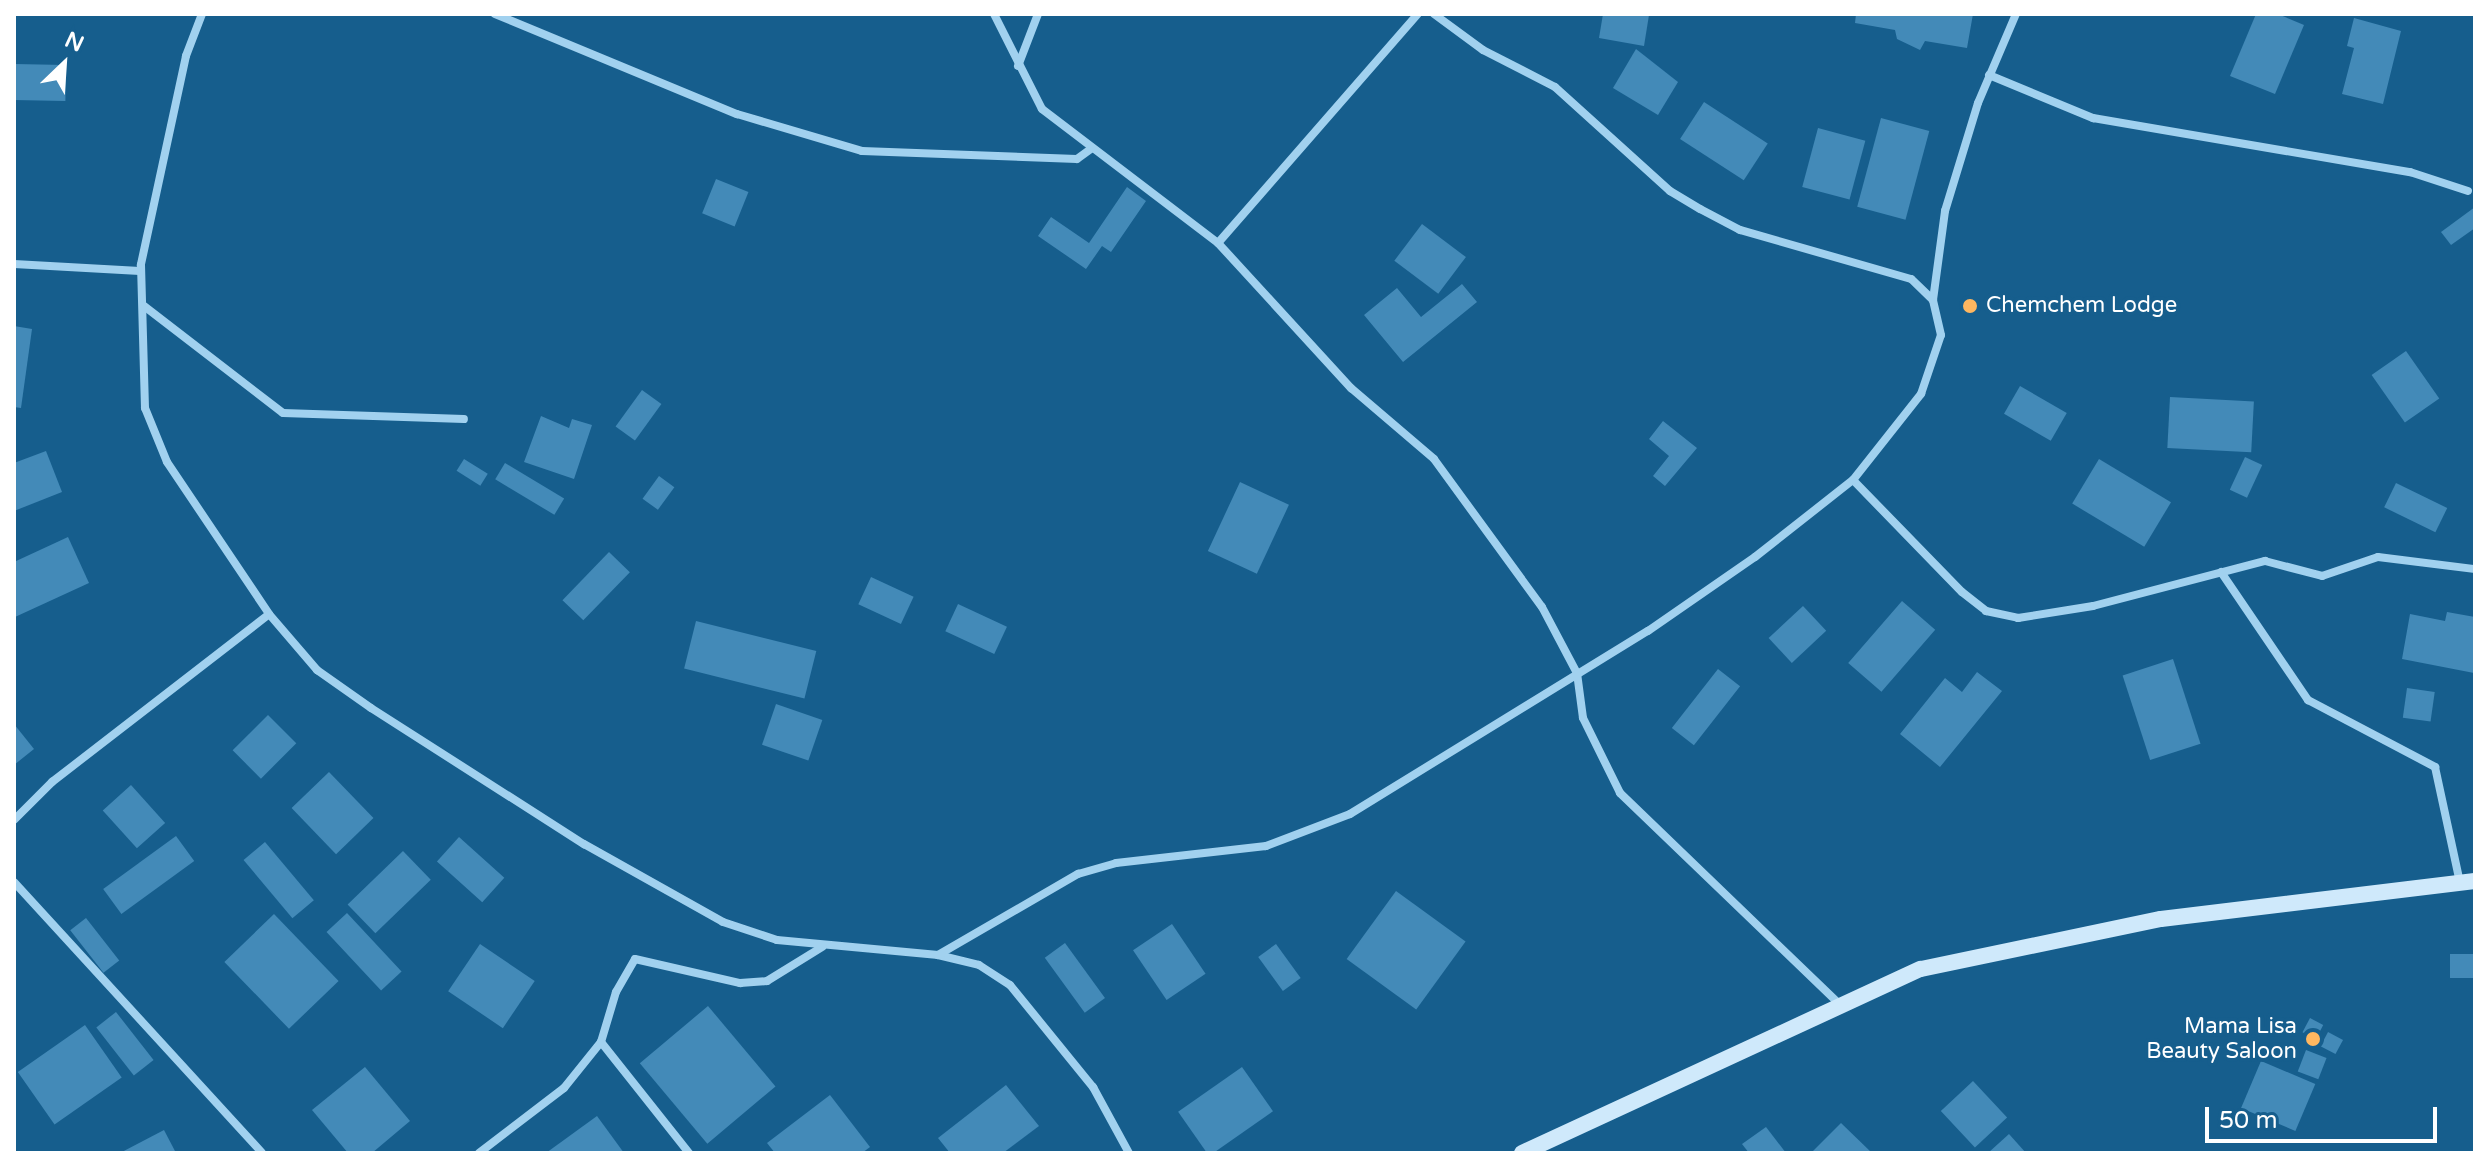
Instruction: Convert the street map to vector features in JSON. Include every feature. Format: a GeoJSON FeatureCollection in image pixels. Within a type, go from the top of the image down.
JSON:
{"type":"FeatureCollection","features":[{"type":"Feature","properties":{"kind":"street"},"geometry":{"type":"LineString","coordinates":[[202,14],[186,56],[140,271],[151,422],[167,462],[269,614],[317,670],[584,844],[723,922],[822,947],[938,955],[979,965],[1010,985],[1093,1087],[1129,1153]]}},
{"type":"Feature","properties":{"kind":"street"},"geometry":{"type":"LineString","coordinates":[[495,14],[737,114],[862,151],[1077,159],[1091,149]]}},
{"type":"Feature","properties":{"kind":"street"},"geometry":{"type":"LineString","coordinates":[[994,14],[1042,109],[1218,243],[1351,388],[1434,459],[1542,607],[1577,673],[1583,718],[1620,793],[1837,1002]]}},
{"type":"Feature","properties":{"kind":"street"},"geometry":{"type":"LineString","coordinates":[[1018,66],[1038,14]]}},
{"type":"Feature","properties":{"kind":"street"},"geometry":{"type":"LineString","coordinates":[[1218,243],[1418,14]]}},
{"type":"Feature","properties":{"kind":"street"},"geometry":{"type":"LineString","coordinates":[[1434,14],[1483,50],[1555,87],[1670,191],[1700,209],[1740,230],[1911,279],[1933,300]]}},
{"type":"Feature","properties":{"kind":"street"},"geometry":{"type":"LineString","coordinates":[[938,955],[1078,874],[1116,863],[1266,846],[1322,827],[1577,673],[1755,557],[1853,480],[1921,394],[1937,363],[1941,335],[1933,300],[1945,211],[1989,75],[2016,14]]}},
{"type":"Feature","properties":{"kind":"street"},"geometry":{"type":"LineString","coordinates":[[1989,75],[2093,118],[2410,172],[2468,191]]}},
{"type":"Feature","properties":{"kind":"street"},"geometry":{"type":"LineString","coordinates":[[14,264],[140,271]]}},
{"type":"Feature","properties":{"kind":"street"},"geometry":{"type":"LineString","coordinates":[[144,306],[283,413],[464,419]]}},
{"type":"Feature","properties":{"kind":"street"},"geometry":{"type":"LineString","coordinates":[[1853,480],[1986,611],[2018,618],[2093,606],[2265,561],[2322,576],[2378,557],[2475,569]]}},
{"type":"Feature","properties":{"kind":"street"},"geometry":{"type":"LineString","coordinates":[[1522,1153],[1837,1002],[1921,969],[2161,919],[2468,882],[2435,767],[2308,700],[2221,572]]}},
{"type":"Feature","properties":{"kind":"street"},"geometry":{"type":"LineString","coordinates":[[14,820],[52,782],[269,614]]}},
{"type":"Feature","properties":{"kind":"street"},"geometry":{"type":"LineString","coordinates":[[14,882],[262,1153]]}},
{"type":"Feature","properties":{"kind":"street"},"geometry":{"type":"LineString","coordinates":[[479,1153],[564,1088],[601,1042],[616,992],[635,959],[740,983],[767,981],[822,947]]}},
{"type":"Feature","properties":{"kind":"street"},"geometry":{"type":"LineString","coordinates":[[601,1042],[689,1153]]}},
{"type":"Feature","properties":{"kind":"building"},"geometry":{"type":"Polygon","coordinates":[[[1603,14],[1649,15],[1644,46],[1599,38],[1603,14]]]}},
{"type":"Feature","properties":{"kind":"building"},"geometry":{"type":"Polygon","coordinates":[[[1856,14],[1973,14],[1967,48],[1925,41],[1920,50],[1897,39],[1895,30],[1855,23],[1856,14]]]}},
{"type":"Feature","properties":{"kind":"building"},"geometry":{"type":"Polygon","coordinates":[[[2256,14],[2278,14],[2304,25],[2275,94],[2230,76],[2256,14]]]}},
{"type":"Feature","properties":{"kind":"building"},"geometry":{"type":"Polygon","coordinates":[[[2354,18],[2401,31],[2383,104],[2342,94],[2354,48],[2347,46],[2354,18]]]}},
{"type":"Feature","properties":{"kind":"building"},"geometry":{"type":"Polygon","coordinates":[[[1636,49],[1678,82],[1658,115],[1613,88],[1636,49]]]}},
{"type":"Feature","properties":{"kind":"building"},"geometry":{"type":"Polygon","coordinates":[[[14,64],[66,65],[65,101],[14,100],[14,64]]]}},
{"type":"Feature","properties":{"kind":"building"},"geometry":{"type":"Polygon","coordinates":[[[1704,102],[1768,143],[1744,180],[1680,139],[1704,102]]]}},
{"type":"Feature","properties":{"kind":"building"},"geometry":{"type":"Polygon","coordinates":[[[1881,118],[1929,131],[1905,220],[1857,207],[1881,118]]]}},
{"type":"Feature","properties":{"kind":"building"},"geometry":{"type":"Polygon","coordinates":[[[1818,128],[1865,141],[1850,200],[1802,187],[1818,128]]]}},
{"type":"Feature","properties":{"kind":"building"},"geometry":{"type":"Polygon","coordinates":[[[716,179],[748,192],[735,226],[702,213],[716,179]]]}},
{"type":"Feature","properties":{"kind":"building"},"geometry":{"type":"Polygon","coordinates":[[[1127,187],[1146,201],[1111,252],[1102,246],[1086,269],[1038,236],[1051,217],[1089,243],[1127,187]]]}},
{"type":"Feature","properties":{"kind":"building"},"geometry":{"type":"Polygon","coordinates":[[[2475,207],[2475,228],[2451,245],[2441,232],[2475,207]]]}},
{"type":"Feature","properties":{"kind":"building"},"geometry":{"type":"Polygon","coordinates":[[[1422,224],[1466,257],[1438,294],[1394,261],[1422,224]]]}},
{"type":"Feature","properties":{"kind":"building"},"geometry":{"type":"Polygon","coordinates":[[[1462,284],[1477,302],[1403,362],[1364,315],[1397,288],[1421,317],[1462,284]]]}},
{"type":"Feature","properties":{"kind":"building"},"geometry":{"type":"Polygon","coordinates":[[[14,326],[32,329],[21,408],[14,407],[14,326]]]}},
{"type":"Feature","properties":{"kind":"building"},"geometry":{"type":"Polygon","coordinates":[[[2406,351],[2439,399],[2405,423],[2372,375],[2406,351]]]}},
{"type":"Feature","properties":{"kind":"building"},"geometry":{"type":"Polygon","coordinates":[[[2020,386],[2067,413],[2051,441],[2004,414],[2020,386]]]}},
{"type":"Feature","properties":{"kind":"building"},"geometry":{"type":"Polygon","coordinates":[[[642,390],[661,404],[635,441],[616,426],[642,390]]]}},
{"type":"Feature","properties":{"kind":"building"},"geometry":{"type":"Polygon","coordinates":[[[2170,397],[2254,401],[2251,452],[2167,448],[2170,397]]]}},
{"type":"Feature","properties":{"kind":"building"},"geometry":{"type":"Polygon","coordinates":[[[541,416],[569,428],[572,419],[592,425],[574,479],[524,462],[541,416]]]}},
{"type":"Feature","properties":{"kind":"building"},"geometry":{"type":"Polygon","coordinates":[[[1663,421],[1697,448],[1665,486],[1653,476],[1669,456],[1649,439],[1663,421]]]}},
{"type":"Feature","properties":{"kind":"building"},"geometry":{"type":"Polygon","coordinates":[[[46,451],[62,492],[14,511],[14,463],[46,451]]]}},
{"type":"Feature","properties":{"kind":"building"},"geometry":{"type":"Polygon","coordinates":[[[2245,457],[2262,465],[2247,498],[2230,490],[2245,457]]]}},
{"type":"Feature","properties":{"kind":"building"},"geometry":{"type":"Polygon","coordinates":[[[464,459],[488,474],[480,486],[457,471],[464,459]]]}},
{"type":"Feature","properties":{"kind":"building"},"geometry":{"type":"Polygon","coordinates":[[[2099,459],[2171,502],[2144,547],[2072,504],[2099,459]]]}},
{"type":"Feature","properties":{"kind":"building"},"geometry":{"type":"Polygon","coordinates":[[[505,463],[564,499],[554,515],[495,479],[505,463]]]}},
{"type":"Feature","properties":{"kind":"building"},"geometry":{"type":"Polygon","coordinates":[[[659,476],[674,487],[658,510],[643,499],[659,476]]]}},
{"type":"Feature","properties":{"kind":"building"},"geometry":{"type":"Polygon","coordinates":[[[1240,482],[1289,505],[1257,574],[1208,551],[1240,482]]]}},
{"type":"Feature","properties":{"kind":"building"},"geometry":{"type":"Polygon","coordinates":[[[2396,483],[2447,508],[2435,532],[2384,507],[2396,483]]]}},
{"type":"Feature","properties":{"kind":"building"},"geometry":{"type":"Polygon","coordinates":[[[68,537],[89,583],[15,617],[14,562],[68,537]]]}},
{"type":"Feature","properties":{"kind":"building"},"geometry":{"type":"Polygon","coordinates":[[[609,552],[630,572],[583,620],[562,600],[609,552]]]}},
{"type":"Feature","properties":{"kind":"building"},"geometry":{"type":"Polygon","coordinates":[[[871,577],[914,597],[901,624],[858,604],[871,577]]]}},
{"type":"Feature","properties":{"kind":"building"},"geometry":{"type":"Polygon","coordinates":[[[1902,601],[1935,630],[1881,692],[1848,663],[1902,601]]]}},
{"type":"Feature","properties":{"kind":"building"},"geometry":{"type":"Polygon","coordinates":[[[958,604],[1007,627],[994,654],[945,631],[958,604]]]}},
{"type":"Feature","properties":{"kind":"building"},"geometry":{"type":"Polygon","coordinates":[[[1803,606],[1826,631],[1792,663],[1769,638],[1803,606]]]}},
{"type":"Feature","properties":{"kind":"building"},"geometry":{"type":"Polygon","coordinates":[[[2447,612],[2475,617],[2474,673],[2402,659],[2410,614],[2445,621],[2447,612]]]}},
{"type":"Feature","properties":{"kind":"building"},"geometry":{"type":"Polygon","coordinates":[[[696,621],[816,651],[804,699],[684,669],[696,621]]]}},
{"type":"Feature","properties":{"kind":"building"},"geometry":{"type":"Polygon","coordinates":[[[2173,659],[2201,744],[2150,760],[2123,675],[2173,659]]]}},
{"type":"Feature","properties":{"kind":"building"},"geometry":{"type":"Polygon","coordinates":[[[1718,669],[1740,686],[1694,745],[1672,728],[1718,669]]]}},
{"type":"Feature","properties":{"kind":"building"},"geometry":{"type":"Polygon","coordinates":[[[1977,672],[2002,691],[1940,767],[1900,734],[1945,678],[1962,692],[1977,672]]]}},
{"type":"Feature","properties":{"kind":"building"},"geometry":{"type":"Polygon","coordinates":[[[2407,688],[2435,692],[2431,722],[2403,718],[2407,688]]]}},
{"type":"Feature","properties":{"kind":"building"},"geometry":{"type":"Polygon","coordinates":[[[776,704],[822,720],[808,761],[762,745],[776,704]]]}},
{"type":"Feature","properties":{"kind":"building"},"geometry":{"type":"Polygon","coordinates":[[[268,715],[296,743],[261,779],[233,750],[268,715]]]}},
{"type":"Feature","properties":{"kind":"building"},"geometry":{"type":"Polygon","coordinates":[[[14,724],[34,749],[14,765],[14,724]]]}},
{"type":"Feature","properties":{"kind":"building"},"geometry":{"type":"Polygon","coordinates":[[[329,772],[373,818],[336,854],[292,808],[329,772]]]}},
{"type":"Feature","properties":{"kind":"building"},"geometry":{"type":"Polygon","coordinates":[[[131,785],[165,823],[137,848],[103,810],[131,785]]]}},
{"type":"Feature","properties":{"kind":"building"},"geometry":{"type":"Polygon","coordinates":[[[176,836],[194,861],[121,914],[103,889],[176,836]]]}},
{"type":"Feature","properties":{"kind":"building"},"geometry":{"type":"Polygon","coordinates":[[[459,837],[504,878],[482,902],[437,862],[459,837]]]}},
{"type":"Feature","properties":{"kind":"building"},"geometry":{"type":"Polygon","coordinates":[[[265,842],[314,900],[292,918],[244,860],[265,842]]]}},
{"type":"Feature","properties":{"kind":"building"},"geometry":{"type":"Polygon","coordinates":[[[403,851],[431,880],[375,933],[348,904],[403,851]]]}},
{"type":"Feature","properties":{"kind":"building"},"geometry":{"type":"Polygon","coordinates":[[[1396,891],[1466,942],[1416,1010],[1347,959],[1396,891]]]}},
{"type":"Feature","properties":{"kind":"building"},"geometry":{"type":"Polygon","coordinates":[[[347,913],[402,972],[381,991],[327,932],[347,913]]]}},
{"type":"Feature","properties":{"kind":"building"},"geometry":{"type":"Polygon","coordinates":[[[274,914],[339,981],[289,1029],[224,962],[274,914]]]}},
{"type":"Feature","properties":{"kind":"building"},"geometry":{"type":"Polygon","coordinates":[[[86,918],[119,961],[103,973],[70,930],[86,918]]]}},
{"type":"Feature","properties":{"kind":"building"},"geometry":{"type":"Polygon","coordinates":[[[1172,924],[1206,974],[1167,1000],[1133,950],[1172,924]]]}},
{"type":"Feature","properties":{"kind":"building"},"geometry":{"type":"Polygon","coordinates":[[[1065,943],[1105,998],[1085,1013],[1045,958],[1065,943]]]}},
{"type":"Feature","properties":{"kind":"building"},"geometry":{"type":"Polygon","coordinates":[[[480,944],[535,981],[503,1028],[448,991],[480,944]]]}},
{"type":"Feature","properties":{"kind":"building"},"geometry":{"type":"Polygon","coordinates":[[[1276,944],[1301,978],[1283,991],[1258,957],[1276,944]]]}},
{"type":"Feature","properties":{"kind":"building"},"geometry":{"type":"Polygon","coordinates":[[[2450,954],[2475,954],[2475,978],[2450,978],[2450,954]]]}},
{"type":"Feature","properties":{"kind":"building"},"geometry":{"type":"Polygon","coordinates":[[[708,1006],[775,1086],[707,1144],[640,1063],[708,1006]]]}},
{"type":"Feature","properties":{"kind":"building"},"geometry":{"type":"Polygon","coordinates":[[[116,1012],[154,1060],[134,1075],[96,1027],[116,1012]]]}},
{"type":"Feature","properties":{"kind":"building"},"geometry":{"type":"Polygon","coordinates":[[[2310,1018],[2323,1025],[2316,1039],[2302,1032],[2310,1018]]]}},
{"type":"Feature","properties":{"kind":"building"},"geometry":{"type":"Polygon","coordinates":[[[85,1025],[122,1077],[55,1124],[18,1072],[85,1025]]]}},
{"type":"Feature","properties":{"kind":"building"},"geometry":{"type":"Polygon","coordinates":[[[2328,1032],[2343,1040],[2335,1054],[2320,1046],[2328,1032]]]}},
{"type":"Feature","properties":{"kind":"building"},"geometry":{"type":"Polygon","coordinates":[[[2306,1050],[2327,1058],[2318,1079],[2298,1071],[2306,1050]]]}},
{"type":"Feature","properties":{"kind":"building"},"geometry":{"type":"Polygon","coordinates":[[[2261,1061],[2315,1084],[2295,1131],[2241,1108],[2261,1061]]]}},
{"type":"Feature","properties":{"kind":"building"},"geometry":{"type":"Polygon","coordinates":[[[365,1067],[410,1121],[372,1153],[348,1153],[312,1110],[365,1067]]]}},
{"type":"Feature","properties":{"kind":"building"},"geometry":{"type":"Polygon","coordinates":[[[1242,1067],[1273,1111],[1213,1153],[1207,1153],[1178,1112],[1242,1067]]]}},
{"type":"Feature","properties":{"kind":"building"},"geometry":{"type":"Polygon","coordinates":[[[1973,1081],[2007,1118],[1975,1148],[1941,1111],[1973,1081]]]}},
{"type":"Feature","properties":{"kind":"building"},"geometry":{"type":"Polygon","coordinates":[[[1006,1085],[1039,1126],[1003,1153],[950,1153],[938,1138],[1006,1085]]]}},
{"type":"Feature","properties":{"kind":"building"},"geometry":{"type":"Polygon","coordinates":[[[830,1095],[870,1147],[862,1153],[775,1153],[767,1143],[830,1095]]]}},
{"type":"Feature","properties":{"kind":"building"},"geometry":{"type":"Polygon","coordinates":[[[597,1116],[624,1153],[546,1153],[597,1116]]]}},
{"type":"Feature","properties":{"kind":"building"},"geometry":{"type":"Polygon","coordinates":[[[1841,1123],[1872,1153],[1811,1153],[1841,1123]]]}},
{"type":"Feature","properties":{"kind":"building"},"geometry":{"type":"Polygon","coordinates":[[[1766,1127],[1786,1153],[1749,1153],[1742,1144],[1766,1127]]]}},
{"type":"Feature","properties":{"kind":"building"},"geometry":{"type":"Polygon","coordinates":[[[164,1130],[176,1153],[120,1153],[164,1130]]]}},
{"type":"Feature","properties":{"kind":"building"},"geometry":{"type":"Polygon","coordinates":[[[2009,1134],[2026,1153],[1988,1153],[2009,1134]]]}},
{"type":"Feature","properties":{"kind":"place","name":"Chemchem Lodge"},"geometry":{"type":"Point","coordinates":[1970,306]}},
{"type":"Feature","properties":{"kind":"place","name":"Mama Lisa Beauty Saloon"},"geometry":{"type":"Point","coordinates":[2313,1039]}}]}
